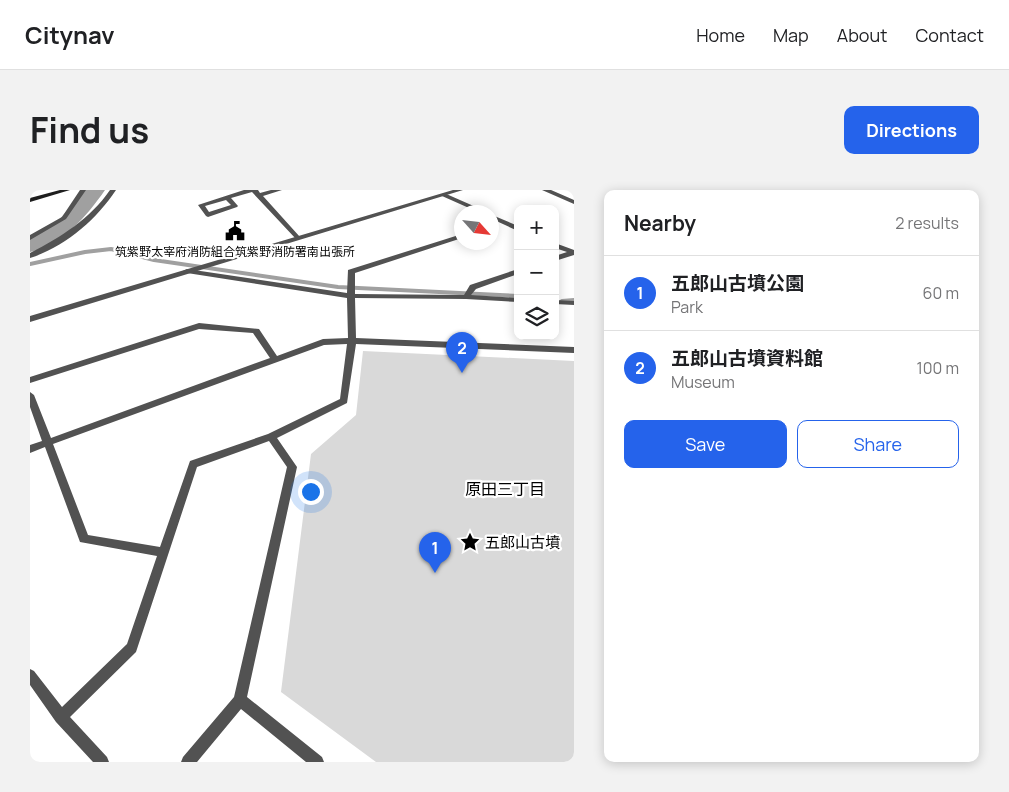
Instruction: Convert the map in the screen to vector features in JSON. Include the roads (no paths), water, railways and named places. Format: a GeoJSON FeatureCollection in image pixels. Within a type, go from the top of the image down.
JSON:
{"type":"FeatureCollection","features":[{"type":"Feature","properties":{"kind":"main road"},"geometry":{"type":"LineString","coordinates":[[30,200],[67,190]]}},
{"type":"Feature","properties":{"kind":"street"},"geometry":{"type":"LineString","coordinates":[[30,238],[64,218],[83,190]]}},
{"type":"Feature","properties":{"kind":"street"},"geometry":{"type":"LineString","coordinates":[[30,256],[73,232],[90,218],[113,190]]}},
{"type":"Feature","properties":{"kind":"street"},"geometry":{"type":"LineString","coordinates":[[227,197],[279,190]]}},
{"type":"Feature","properties":{"kind":"street"},"geometry":{"type":"LineString","coordinates":[[30,319],[460,190]]}},
{"type":"Feature","properties":{"kind":"street"},"geometry":{"type":"LineString","coordinates":[[545,190],[574,202]]}},
{"type":"Feature","properties":{"kind":"street"},"geometry":{"type":"LineString","coordinates":[[254,192],[298,238]]}},
{"type":"Feature","properties":{"kind":"street"},"geometry":{"type":"LineString","coordinates":[[444,195],[466,205]]}},
{"type":"Feature","properties":{"kind":"street"},"geometry":{"type":"LineString","coordinates":[[499,220],[514,226]]}},
{"type":"Feature","properties":{"kind":"street"},"geometry":{"type":"LineString","coordinates":[[499,223],[503,222]]}},
{"type":"Feature","properties":{"kind":"street"},"geometry":{"type":"LineString","coordinates":[[61,716],[132,648],[193,464],[271,436],[344,401],[352,341],[351,272],[454,239]]}},
{"type":"Feature","properties":{"kind":"street"},"geometry":{"type":"LineString","coordinates":[[559,247],[573,253]]}},
{"type":"Feature","properties":{"kind":"street"},"geometry":{"type":"LineString","coordinates":[[559,258],[573,253]]}},
{"type":"Feature","properties":{"kind":"street"},"geometry":{"type":"LineString","coordinates":[[187,271],[350,296],[466,296],[514,300]]}},
{"type":"Feature","properties":{"kind":"street"},"geometry":{"type":"LineString","coordinates":[[466,296],[473,287],[514,273]]}},
{"type":"Feature","properties":{"kind":"street"},"geometry":{"type":"LineString","coordinates":[[559,302],[574,303]]}},
{"type":"Feature","properties":{"kind":"street"},"geometry":{"type":"LineString","coordinates":[[30,380],[199,326],[256,331],[275,360]]}},
{"type":"Feature","properties":{"kind":"street"},"geometry":{"type":"LineString","coordinates":[[30,449],[323,342],[352,341],[574,350]]}},
{"type":"Feature","properties":{"kind":"street"},"geometry":{"type":"LineString","coordinates":[[30,394],[84,539],[163,552]]}},
{"type":"Feature","properties":{"kind":"street"},"geometry":{"type":"LineString","coordinates":[[188,762],[240,700],[292,467],[271,436]]}},
{"type":"Feature","properties":{"kind":"street"},"geometry":{"type":"LineString","coordinates":[[30,675],[61,716],[102,762]]}},
{"type":"Feature","properties":{"kind":"street"},"geometry":{"type":"LineString","coordinates":[[240,700],[317,762]]}},
{"type":"Feature","properties":{"kind":"waterway"},"geometry":{"type":"LineString","coordinates":[[30,246],[65,225],[95,190]]}},
{"type":"Feature","properties":{"kind":"waterway"},"geometry":{"type":"LineString","coordinates":[[30,264],[85,252],[111,249],[154,260],[338,287],[514,296]]}},
{"type":"Feature","properties":{"kind":"waterway"},"geometry":{"type":"LineString","coordinates":[[562,301],[574,300]]}},
{"type":"Feature","properties":{"kind":"place","name":"筑紫野太宰府消防組合筑紫野消防署南出張所"},"geometry":{"type":"Point","coordinates":[235,231]}},
{"type":"Feature","properties":{"kind":"place","name":"五郎山古墳資料館"},"geometry":{"type":"Point","coordinates":[462,373]}},
{"type":"Feature","properties":{"kind":"place","name":"五郎山古墳"},"geometry":{"type":"Point","coordinates":[470,542]}},
{"type":"Feature","properties":{"kind":"place","name":"五郎山古墳公園"},"geometry":{"type":"Point","coordinates":[435,573]}},
{"type":"Feature","properties":{"kind":"district","name":"原田三丁目"},"geometry":{"type":"Point","coordinates":[505,489]}}]}
